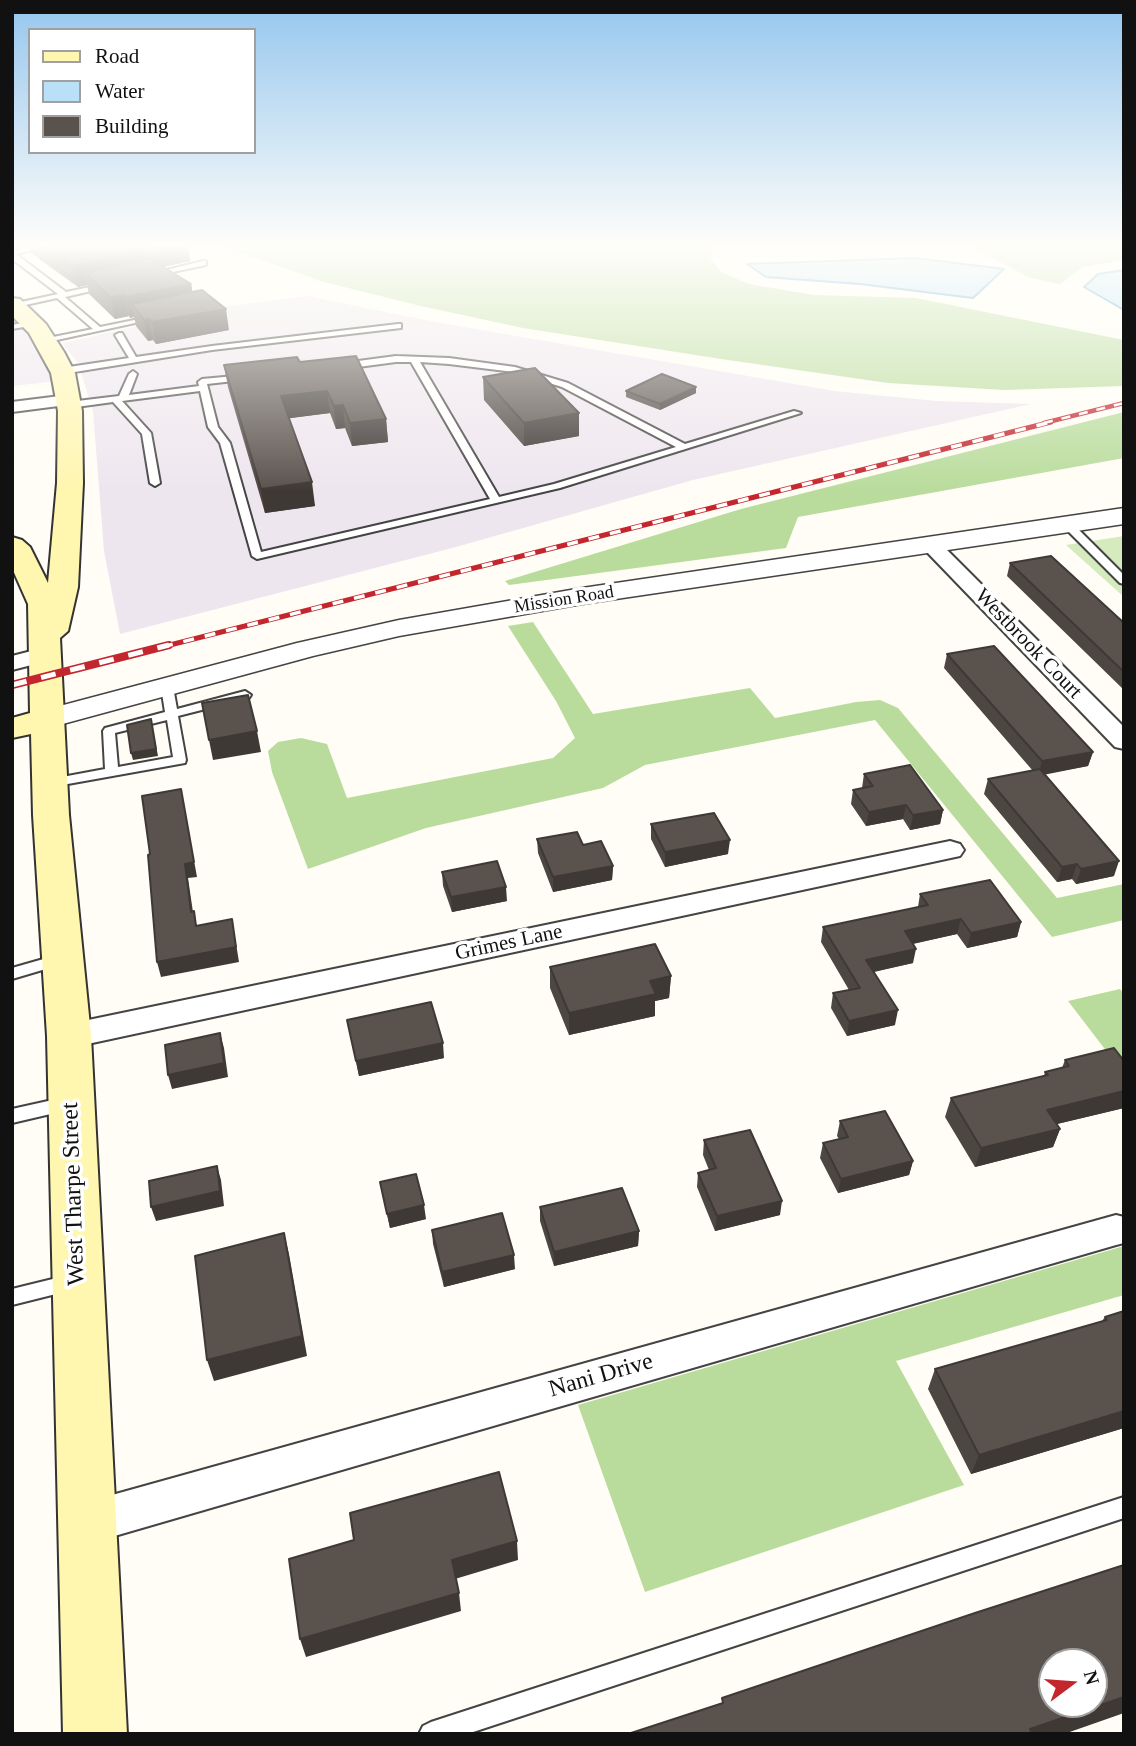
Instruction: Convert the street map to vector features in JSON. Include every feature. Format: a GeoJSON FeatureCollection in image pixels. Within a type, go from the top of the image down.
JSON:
{"type":"FeatureCollection","features":[{"type":"Feature","properties":{"kind":"main road"},"geometry":{"type":"LineString","coordinates":[[29,327],[62,371],[69,402],[70,471],[63,587],[47,654]]}},
{"type":"Feature","properties":{"kind":"main road"},"geometry":{"type":"LineString","coordinates":[[47,654],[43,604],[16,550],[53,539],[66,527]]}},
{"type":"Feature","properties":{"kind":"main road","name":"West Tharpe Street"},"geometry":{"type":"LineString","coordinates":[[47,654],[50,783],[69,1035],[95,1734]]}},
{"type":"Feature","properties":{"kind":"main road","name":"Mission Road"},"geometry":{"type":"LineString","coordinates":[[12,728],[48,719]]}},
{"type":"Feature","properties":{"kind":"street"},"geometry":{"type":"LineString","coordinates":[[12,407],[69,402]]}},
{"type":"Feature","properties":{"kind":"street","name":"Mission Road"},"geometry":{"type":"LineString","coordinates":[[48,719],[307,649],[399,628],[582,596],[1124,516]]}},
{"type":"Feature","properties":{"kind":"street","name":"Westbrook Court"},"geometry":{"type":"LineString","coordinates":[[932,546],[1124,742]]}},
{"type":"Feature","properties":{"kind":"street"},"geometry":{"type":"LineString","coordinates":[[12,663],[47,654]]}},
{"type":"Feature","properties":{"kind":"street","name":"Grimes Lane"},"geometry":{"type":"LineString","coordinates":[[69,1035],[950,850]]}},
{"type":"Feature","properties":{"kind":"street","name":"Nani Drive"},"geometry":{"type":"LineString","coordinates":[[87,1523],[1116,1230]]}},
{"type":"Feature","properties":{"kind":"lane"},"geometry":{"type":"LineString","coordinates":[[80,327],[99,330],[111,327]]}},
{"type":"Feature","properties":{"kind":"lane"},"geometry":{"type":"LineString","coordinates":[[62,371],[212,348],[385,327]]}},
{"type":"Feature","properties":{"kind":"lane"},"geometry":{"type":"LineString","coordinates":[[119,335],[134,360]]}},
{"type":"Feature","properties":{"kind":"lane"},"geometry":{"type":"LineString","coordinates":[[327,368],[396,359],[515,370],[565,385],[684,447]]}},
{"type":"Feature","properties":{"kind":"lane"},"geometry":{"type":"LineString","coordinates":[[414,360],[496,500]]}},
{"type":"Feature","properties":{"kind":"lane"},"geometry":{"type":"LineString","coordinates":[[119,399],[132,374]]}},
{"type":"Feature","properties":{"kind":"lane"},"geometry":{"type":"LineString","coordinates":[[257,376],[202,382],[213,427],[225,443],[257,556],[557,486],[797,412]]}},
{"type":"Feature","properties":{"kind":"lane"},"geometry":{"type":"LineString","coordinates":[[69,402],[119,399],[204,388]]}},
{"type":"Feature","properties":{"kind":"lane"},"geometry":{"type":"LineString","coordinates":[[119,399],[146,433],[155,483]]}},
{"type":"Feature","properties":{"kind":"lane"},"geometry":{"type":"LineString","coordinates":[[1068,525],[1124,580]]}},
{"type":"Feature","properties":{"kind":"lane"},"geometry":{"type":"LineString","coordinates":[[50,783],[180,760],[167,687]]}},
{"type":"Feature","properties":{"kind":"lane"},"geometry":{"type":"LineString","coordinates":[[113,772],[109,731],[245,695]]}},
{"type":"Feature","properties":{"kind":"lane"},"geometry":{"type":"LineString","coordinates":[[12,974],[62,958]]}},
{"type":"Feature","properties":{"kind":"lane"},"geometry":{"type":"LineString","coordinates":[[12,1116],[71,1103]]}},
{"type":"Feature","properties":{"kind":"lane"},"geometry":{"type":"LineString","coordinates":[[12,1297],[78,1281]]}},
{"type":"Feature","properties":{"kind":"lane"},"geometry":{"type":"LineString","coordinates":[[431,1734],[1124,1507]]}},
{"type":"Feature","properties":{"kind":"shaded area"},"geometry":{"type":"Polygon","coordinates":[[[12,327],[26,327],[36,337],[53,376],[50,382],[12,386],[12,327]]]}},
{"type":"Feature","properties":{"kind":"shaded area"},"geometry":{"type":"Polygon","coordinates":[[[131,327],[467,327],[835,391],[936,401],[1031,404],[693,480],[456,547],[120,634],[104,551],[93,411],[78,363],[62,343],[131,327]]]}},
{"type":"Feature","properties":{"kind":"green space"},"geometry":{"type":"Polygon","coordinates":[[[521,327],[1062,327],[1124,340],[1124,386],[1004,390],[888,383],[521,327]]]}},
{"type":"Feature","properties":{"kind":"green space"},"geometry":{"type":"Polygon","coordinates":[[[1124,412],[1124,458],[798,517],[786,548],[509,585],[505,581],[741,509],[1124,412]]]}},
{"type":"Feature","properties":{"kind":"green space"},"geometry":{"type":"Polygon","coordinates":[[[1124,536],[1124,597],[1066,545],[1124,536]]]}},
{"type":"Feature","properties":{"kind":"green space"},"geometry":{"type":"Polygon","coordinates":[[[533,622],[593,714],[750,688],[775,718],[880,700],[898,708],[1057,898],[1124,884],[1124,920],[1052,937],[875,720],[645,765],[603,788],[426,828],[308,869],[272,772],[268,751],[278,742],[301,738],[327,744],[347,798],[553,758],[575,738],[556,701],[508,626],[533,622]]]}},
{"type":"Feature","properties":{"kind":"green space"},"geometry":{"type":"Polygon","coordinates":[[[1120,989],[1124,994],[1124,1074],[1068,1001],[1120,989]]]}},
{"type":"Feature","properties":{"kind":"green space"},"geometry":{"type":"Polygon","coordinates":[[[1124,1246],[1124,1295],[896,1361],[964,1485],[645,1592],[578,1405],[1124,1246]]]}},
{"type":"Feature","properties":{"kind":"building"},"geometry":{"type":"Polygon","coordinates":[[[356,356],[386,419],[350,423],[343,405],[334,406],[327,391],[281,396],[312,482],[261,489],[224,365],[297,357],[300,362],[356,356]]]}},
{"type":"Feature","properties":{"kind":"building"},"geometry":{"type":"Polygon","coordinates":[[[535,368],[579,413],[524,423],[483,377],[535,368]]]}},
{"type":"Feature","properties":{"kind":"building"},"geometry":{"type":"Polygon","coordinates":[[[662,374],[696,387],[660,404],[626,391],[662,374]]]}},
{"type":"Feature","properties":{"kind":"building"},"geometry":{"type":"Polygon","coordinates":[[[1051,556],[1124,623],[1124,672],[1010,563],[1051,556]]]}},
{"type":"Feature","properties":{"kind":"building"},"geometry":{"type":"Polygon","coordinates":[[[994,646],[1093,752],[1042,761],[947,654],[994,646]]]}},
{"type":"Feature","properties":{"kind":"building"},"geometry":{"type":"Polygon","coordinates":[[[248,695],[257,731],[209,740],[202,703],[248,695]]]}},
{"type":"Feature","properties":{"kind":"building"},"geometry":{"type":"Polygon","coordinates":[[[151,719],[156,749],[131,753],[127,725],[151,719]]]}},
{"type":"Feature","properties":{"kind":"building"},"geometry":{"type":"Polygon","coordinates":[[[910,765],[943,810],[913,815],[906,805],[869,812],[853,790],[873,786],[864,774],[910,765]]]}},
{"type":"Feature","properties":{"kind":"building"},"geometry":{"type":"Polygon","coordinates":[[[1040,769],[1119,861],[1081,869],[1077,864],[1062,867],[988,779],[1040,769]]]}},
{"type":"Feature","properties":{"kind":"building"},"geometry":{"type":"Polygon","coordinates":[[[181,789],[194,862],[185,864],[191,912],[194,911],[196,926],[232,919],[236,947],[157,962],[150,854],[142,796],[181,789]]]}},
{"type":"Feature","properties":{"kind":"building"},"geometry":{"type":"Polygon","coordinates":[[[714,813],[730,840],[665,852],[651,824],[714,813]]]}},
{"type":"Feature","properties":{"kind":"building"},"geometry":{"type":"Polygon","coordinates":[[[577,832],[583,845],[601,841],[613,866],[553,877],[537,839],[577,832]]]}},
{"type":"Feature","properties":{"kind":"building"},"geometry":{"type":"Polygon","coordinates":[[[497,861],[506,887],[451,897],[442,872],[497,861]]]}},
{"type":"Feature","properties":{"kind":"building"},"geometry":{"type":"Polygon","coordinates":[[[990,880],[1021,922],[971,933],[961,919],[905,931],[916,949],[866,960],[898,1010],[849,1021],[833,993],[860,988],[823,927],[928,905],[920,894],[990,880]]]}},
{"type":"Feature","properties":{"kind":"building"},"geometry":{"type":"Polygon","coordinates":[[[655,944],[671,976],[650,981],[656,994],[569,1013],[550,967],[655,944]]]}},
{"type":"Feature","properties":{"kind":"building"},"geometry":{"type":"Polygon","coordinates":[[[431,1002],[443,1043],[356,1061],[347,1020],[431,1002]]]}},
{"type":"Feature","properties":{"kind":"building"},"geometry":{"type":"Polygon","coordinates":[[[220,1033],[224,1063],[168,1075],[165,1045],[220,1033]]]}},
{"type":"Feature","properties":{"kind":"building"},"geometry":{"type":"Polygon","coordinates":[[[1114,1048],[1124,1061],[1124,1091],[1047,1110],[1060,1129],[981,1148],[951,1098],[1048,1075],[1045,1072],[1069,1066],[1065,1060],[1114,1048]]]}},
{"type":"Feature","properties":{"kind":"building"},"geometry":{"type":"Polygon","coordinates":[[[885,1111],[913,1161],[841,1179],[823,1143],[848,1137],[840,1121],[885,1111]]]}},
{"type":"Feature","properties":{"kind":"building"},"geometry":{"type":"Polygon","coordinates":[[[750,1130],[782,1201],[717,1216],[698,1173],[716,1168],[704,1140],[750,1130]]]}},
{"type":"Feature","properties":{"kind":"building"},"geometry":{"type":"Polygon","coordinates":[[[217,1166],[220,1191],[151,1207],[149,1181],[217,1166]]]}},
{"type":"Feature","properties":{"kind":"building"},"geometry":{"type":"Polygon","coordinates":[[[416,1174],[424,1205],[387,1214],[380,1182],[416,1174]]]}},
{"type":"Feature","properties":{"kind":"building"},"geometry":{"type":"Polygon","coordinates":[[[622,1188],[639,1231],[554,1252],[540,1207],[622,1188]]]}},
{"type":"Feature","properties":{"kind":"building"},"geometry":{"type":"Polygon","coordinates":[[[502,1213],[514,1255],[442,1272],[432,1230],[502,1213]]]}},
{"type":"Feature","properties":{"kind":"building"},"geometry":{"type":"Polygon","coordinates":[[[284,1233],[302,1336],[207,1360],[195,1256],[284,1233]]]}},
{"type":"Feature","properties":{"kind":"building"},"geometry":{"type":"Polygon","coordinates":[[[1124,1311],[1124,1411],[979,1455],[935,1369],[1107,1320],[1105,1317],[1124,1311]]]}},
{"type":"Feature","properties":{"kind":"building"},"geometry":{"type":"Polygon","coordinates":[[[499,1472],[517,1541],[452,1560],[459,1593],[300,1639],[289,1559],[354,1540],[350,1513],[499,1472]]]}},
{"type":"Feature","properties":{"kind":"building"},"geometry":{"type":"Polygon","coordinates":[[[1124,1565],[1124,1697],[1108,1702],[1108,1648],[1038,1648],[1038,1718],[1062,1718],[1030,1729],[1032,1732],[628,1734],[723,1703],[722,1698],[1124,1565]]]}},
{"type":"Feature","properties":{"kind":"railway"},"geometry":{"type":"LineString","coordinates":[[1044,423],[1124,403]]}},
{"type":"Feature","properties":{"kind":"railway"},"geometry":{"type":"LineString","coordinates":[[162,647],[1051,422]]}},
{"type":"Feature","properties":{"kind":"railway"},"geometry":{"type":"LineString","coordinates":[[12,685],[169,645]]}}]}
